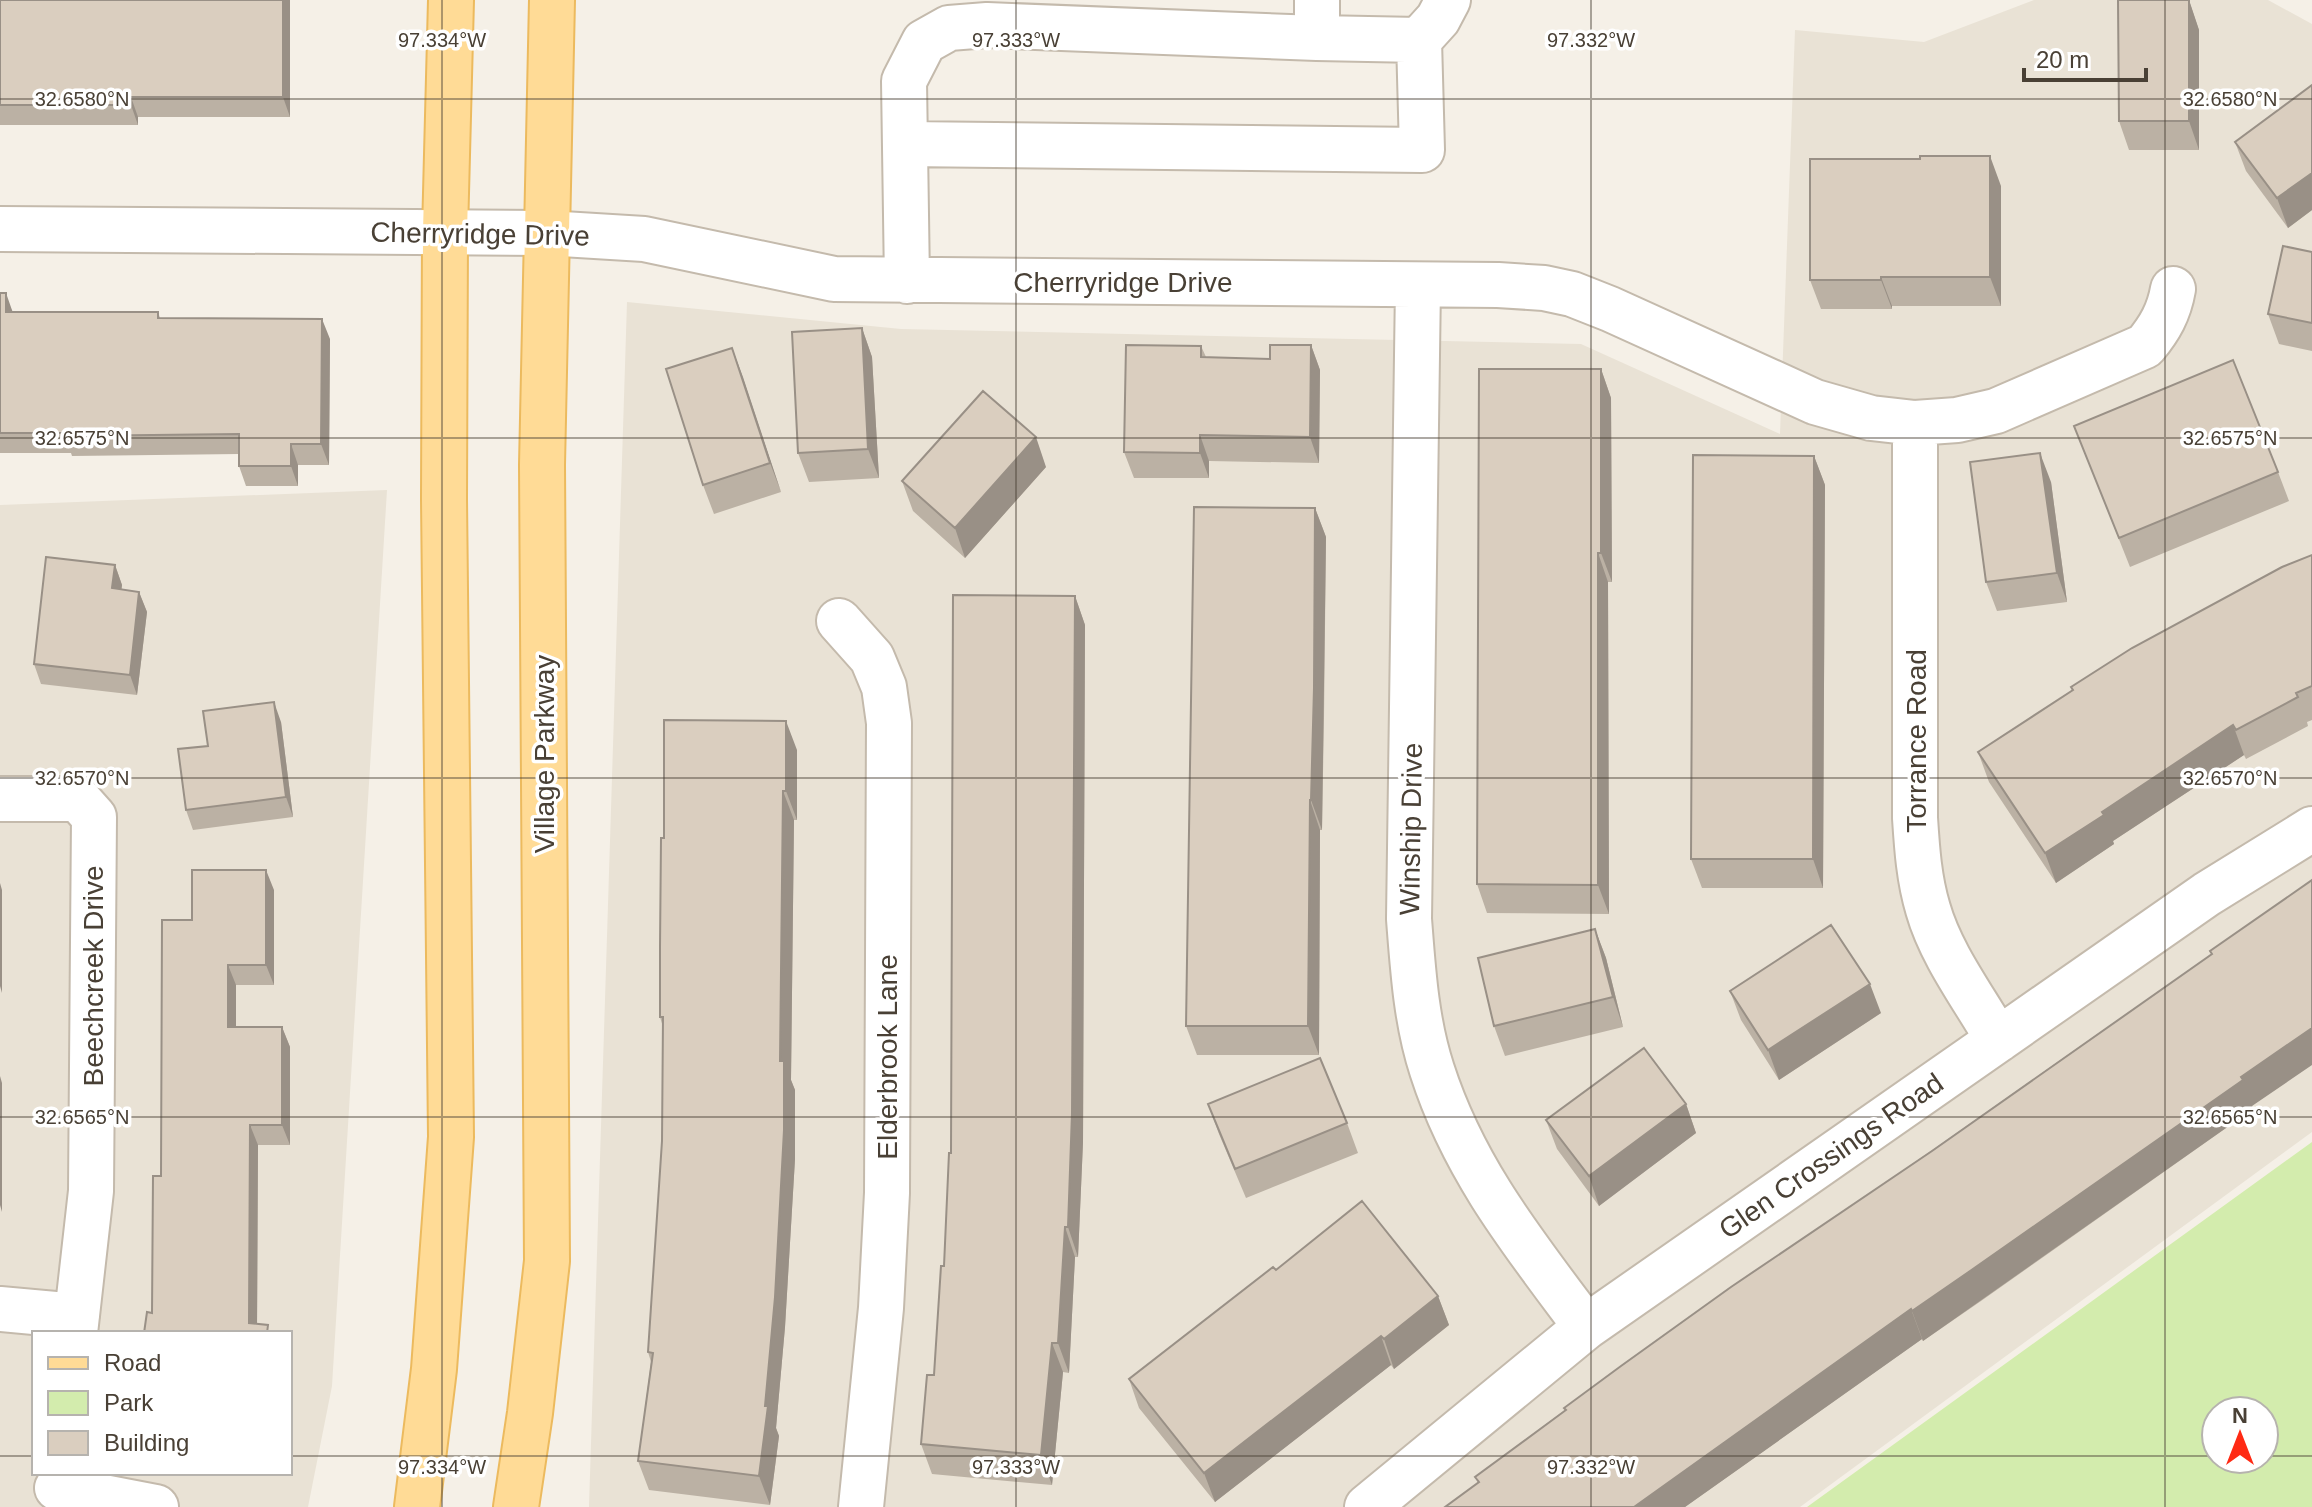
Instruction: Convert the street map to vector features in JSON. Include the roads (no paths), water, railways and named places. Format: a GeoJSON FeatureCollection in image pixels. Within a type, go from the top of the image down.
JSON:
{"type":"FeatureCollection","features":[{"type":"Feature","properties":{"kind":"main road"},"geometry":{"type":"LineString","coordinates":[[417,1507],[434,1369],[451,1137],[444,499],[445,232],[451,0]]}},
{"type":"Feature","properties":{"kind":"main road","name":"Village Parkway"},"geometry":{"type":"LineString","coordinates":[[516,1507],[547,1261],[542,465],[552,0]]}},
{"type":"Feature","properties":{"kind":"street"},"geometry":{"type":"LineString","coordinates":[[905,144],[1422,150],[1419,40],[1438,19],[1448,0]]}},
{"type":"Feature","properties":{"kind":"street"},"geometry":{"type":"LineString","coordinates":[[907,281],[904,81],[924,42],[949,28],[1317,19],[1419,40]]}},
{"type":"Feature","properties":{"kind":"street","name":"Cherryridge Drive"},"geometry":{"type":"LineString","coordinates":[[0,229],[546,233],[644,239],[834,279],[1528,287],[1572,294],[1610,309],[1815,402],[1871,418],[1915,423],[1957,420],[1996,411],[2145,346],[2160,328],[2173,289]]}},
{"type":"Feature","properties":{"kind":"street","name":"Winship Drive"},"geometry":{"type":"LineString","coordinates":[[1418,285],[1409,919],[1414,991],[1432,1069],[1463,1147],[1499,1211],[1586,1327]]}},
{"type":"Feature","properties":{"kind":"street","name":"Torrance Road"},"geometry":{"type":"LineString","coordinates":[[1915,423],[1915,818],[1918,868],[1929,913],[1949,957],[1998,1040]]}},
{"type":"Feature","properties":{"kind":"street","name":"Elderbrook Lane"},"geometry":{"type":"LineString","coordinates":[[839,621],[872,658],[884,687],[889,723],[887,1193],[881,1308],[861,1507]]}},
{"type":"Feature","properties":{"kind":"street","name":"Beechcreek Drive"},"geometry":{"type":"LineString","coordinates":[[0,799],[78,799],[94,817],[91,1191],[76,1325]]}},
{"type":"Feature","properties":{"kind":"street","name":"Glen Crossings Road"},"geometry":{"type":"LineString","coordinates":[[1367,1507],[1586,1327],[2207,894],[2312,829]]}},
{"type":"Feature","properties":{"kind":"street"},"geometry":{"type":"LineString","coordinates":[[0,1309],[76,1325]]}},
{"type":"Feature","properties":{"kind":"street"},"geometry":{"type":"LineString","coordinates":[[56,1489],[156,1507]]}}]}
